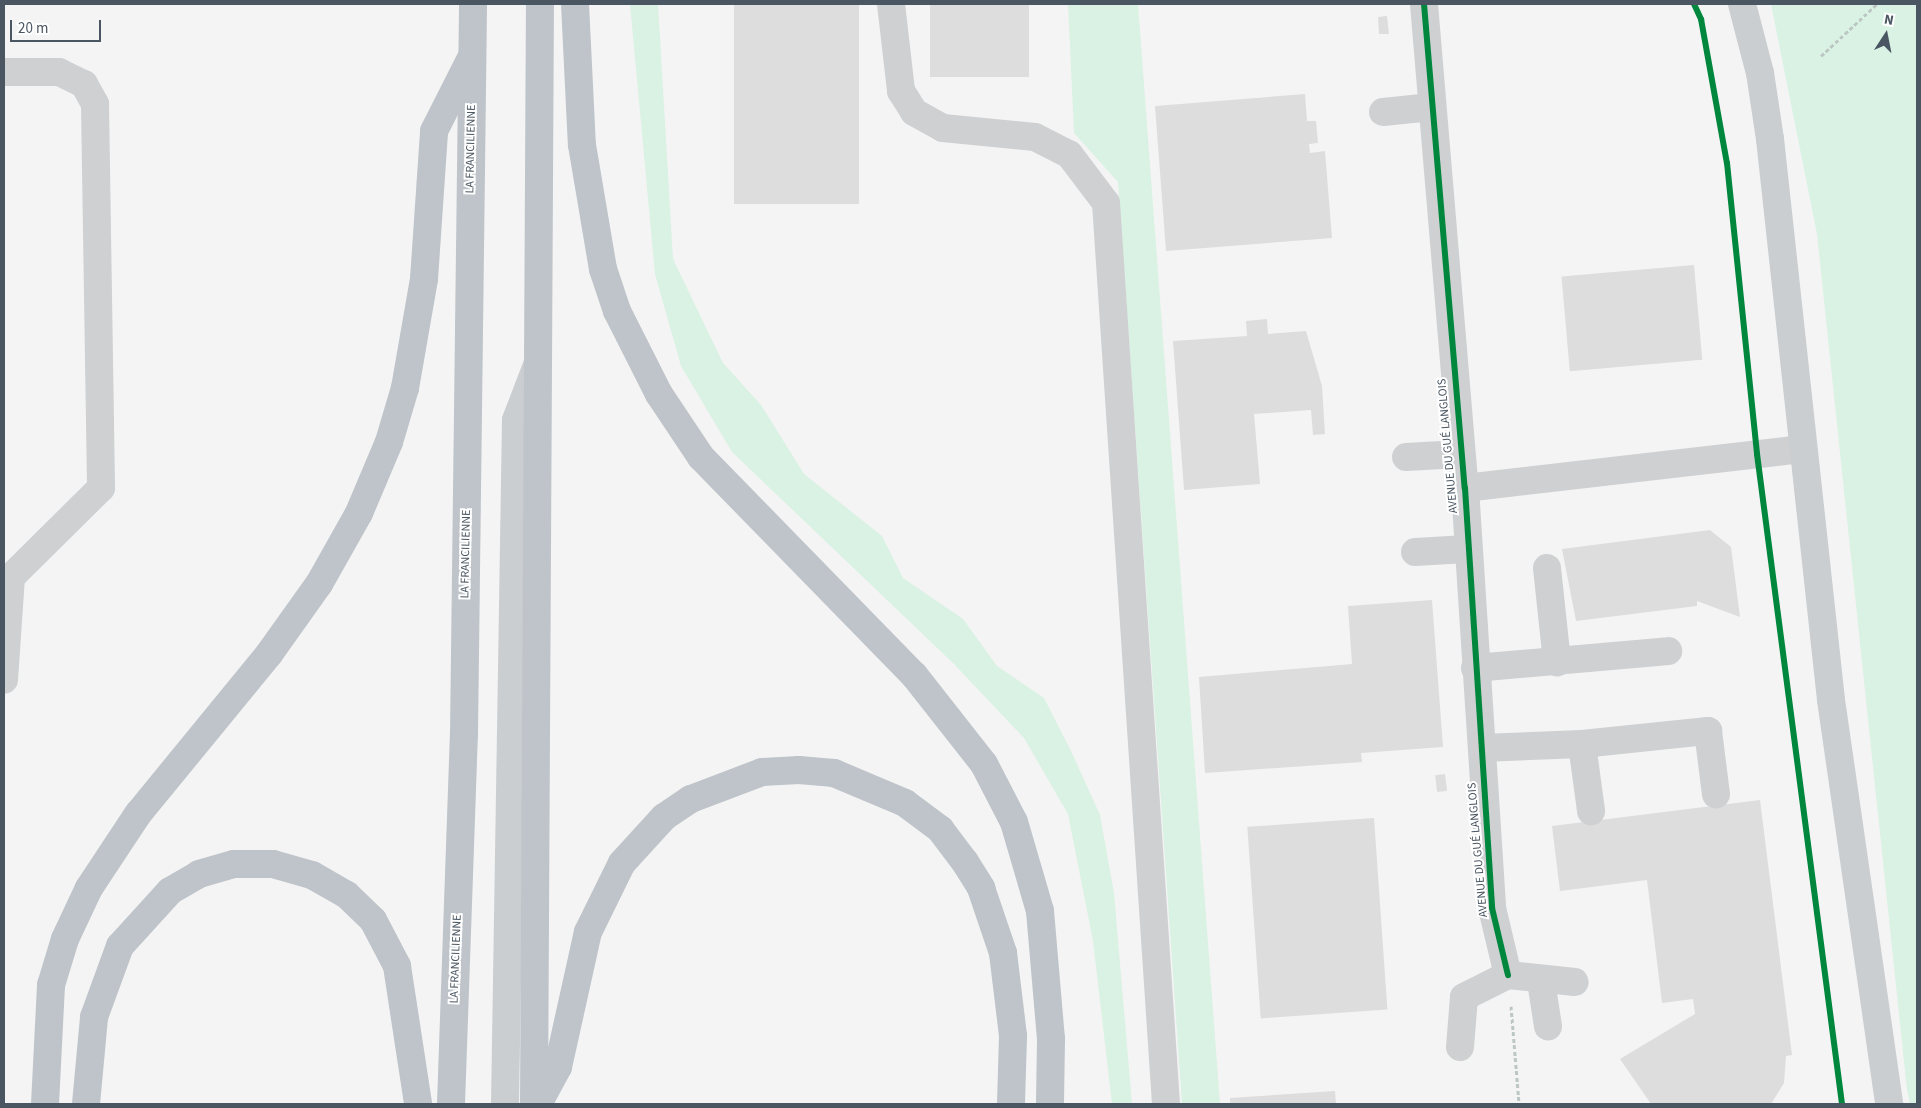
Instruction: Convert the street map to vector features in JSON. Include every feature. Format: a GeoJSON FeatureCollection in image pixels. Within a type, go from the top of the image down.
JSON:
{"type":"FeatureCollection","features":[{"type":"Feature","properties":{"kind":"highway","name":"LA FRANCILIENNE"},"geometry":{"type":"LineString","coordinates":[[450,1104],[464,734],[473,4]]}},
{"type":"Feature","properties":{"kind":"highway"},"geometry":{"type":"LineString","coordinates":[[534,1104],[540,4]]}},
{"type":"Feature","properties":{"kind":"highway"},"geometry":{"type":"LineString","coordinates":[[575,4],[582,145],[603,269],[617,312],[658,394],[701,457],[914,675],[984,764],[1014,822],[1040,911],[1052,1039],[1050,1104]]}},
{"type":"Feature","properties":{"kind":"highway"},"geometry":{"type":"LineString","coordinates":[[45,1104],[51,985],[65,939],[89,888],[138,814],[268,654],[319,584],[359,513],[389,442],[405,388],[424,279],[434,131],[472,56]]}},
{"type":"Feature","properties":{"kind":"highway"},"geometry":{"type":"LineString","coordinates":[[538,1104],[558,1067],[588,932],[622,863],[664,817],[691,798],[762,772],[799,770],[834,773],[905,802],[940,829],[965,862],[981,888],[1003,953],[1013,1036],[1011,1104]]}},
{"type":"Feature","properties":{"kind":"highway"},"geometry":{"type":"LineString","coordinates":[[86,1104],[94,1017],[120,946],[170,891],[199,874],[234,864],[273,864],[312,875],[347,895],[373,920],[397,966],[418,1104]]}},
{"type":"Feature","properties":{"kind":"main road"},"geometry":{"type":"LineString","coordinates":[[1742,4],[1770,139],[1831,700],[1889,1104]]}},
{"type":"Feature","properties":{"kind":"main road"},"geometry":{"type":"LineString","coordinates":[[505,1104],[516,420],[537,365]]}},
{"type":"Feature","properties":{"kind":"street"},"geometry":{"type":"LineString","coordinates":[[891,4],[901,91],[914,112],[943,128],[1035,138],[1069,154],[1106,203],[1166,1104]]}},
{"type":"Feature","properties":{"kind":"street","name":"AVENUE DU GUÉ LANGLOIS"},"geometry":{"type":"LineString","coordinates":[[1424,4],[1460,454],[1465,488],[1467,550],[1492,908],[1508,975]]}},
{"type":"Feature","properties":{"kind":"street"},"geometry":{"type":"LineString","coordinates":[[4,72],[60,72],[84,84],[95,104],[102,488],[11,577],[4,680]]}},
{"type":"Feature","properties":{"kind":"street"},"geometry":{"type":"LineString","coordinates":[[1383,112],[1432,107]]}},
{"type":"Feature","properties":{"kind":"street","name":"AVENUE DU GUÉ LANGLOIS"},"geometry":{"type":"LineString","coordinates":[[1465,488],[1804,449]]}},
{"type":"Feature","properties":{"kind":"street"},"geometry":{"type":"LineString","coordinates":[[1406,457],[1460,454]]}},
{"type":"Feature","properties":{"kind":"street"},"geometry":{"type":"LineString","coordinates":[[1415,552],[1467,550]]}},
{"type":"Feature","properties":{"kind":"street"},"geometry":{"type":"LineString","coordinates":[[1547,568],[1557,662]]}},
{"type":"Feature","properties":{"kind":"street"},"geometry":{"type":"LineString","coordinates":[[1475,668],[1668,651]]}},
{"type":"Feature","properties":{"kind":"street"},"geometry":{"type":"LineString","coordinates":[[1482,748],[1582,744],[1708,730],[1716,794]]}},
{"type":"Feature","properties":{"kind":"street"},"geometry":{"type":"LineString","coordinates":[[1582,744],[1591,811]]}},
{"type":"Feature","properties":{"kind":"street"},"geometry":{"type":"LineString","coordinates":[[1460,1046],[1464,997],[1508,975],[1541,981],[1575,982]]}},
{"type":"Feature","properties":{"kind":"street"},"geometry":{"type":"LineString","coordinates":[[1541,981],[1548,1026]]}},
{"type":"Feature","properties":{"kind":"path"},"geometry":{"type":"LineString","coordinates":[[1821,56],[1877,4]]}},
{"type":"Feature","properties":{"kind":"path"},"geometry":{"type":"LineString","coordinates":[[1508,975],[1519,1104]]}},
{"type":"Feature","properties":{"kind":"green space"},"geometry":{"type":"Polygon","coordinates":[[[630,4],[658,4],[673,259],[723,363],[761,405],[804,474],[882,536],[903,578],[963,619],[997,666],[1044,698],[1071,751],[1100,815],[1114,893],[1132,1104],[1112,1104],[1093,941],[1068,814],[1024,738],[954,664],[732,452],[681,366],[655,274],[630,4]]]}},
{"type":"Feature","properties":{"kind":"green space"},"geometry":{"type":"Polygon","coordinates":[[[1068,4],[1138,4],[1220,1104],[1182,1104],[1118,182],[1074,133],[1068,4]]]}},
{"type":"Feature","properties":{"kind":"green space"},"geometry":{"type":"Polygon","coordinates":[[[1771,4],[1917,4],[1917,1104],[1910,1104],[1907,1090],[1817,234],[1771,4]]]}},
{"type":"Feature","properties":{"kind":"building"},"geometry":{"type":"Polygon","coordinates":[[[734,4],[859,4],[859,204],[734,204],[734,4]]]}},
{"type":"Feature","properties":{"kind":"building"},"geometry":{"type":"Polygon","coordinates":[[[930,4],[1029,4],[1029,77],[930,77],[930,4]]]}},
{"type":"Feature","properties":{"kind":"building"},"geometry":{"type":"Polygon","coordinates":[[[1387,16],[1389,34],[1379,34],[1378,17],[1387,16]]]}},
{"type":"Feature","properties":{"kind":"building"},"geometry":{"type":"Polygon","coordinates":[[[1305,94],[1307,121],[1316,121],[1318,143],[1309,144],[1310,153],[1325,151],[1332,238],[1166,251],[1155,106],[1305,94]]]}},
{"type":"Feature","properties":{"kind":"building"},"geometry":{"type":"Polygon","coordinates":[[[1694,265],[1702,360],[1570,371],[1562,277],[1694,265]]]}},
{"type":"Feature","properties":{"kind":"building"},"geometry":{"type":"Polygon","coordinates":[[[1267,319],[1268,334],[1306,331],[1322,386],[1325,434],[1313,435],[1311,410],[1254,414],[1260,484],[1184,490],[1173,341],[1247,336],[1246,321],[1267,319]]]}},
{"type":"Feature","properties":{"kind":"building"},"geometry":{"type":"Polygon","coordinates":[[[1710,530],[1731,547],[1740,617],[1697,601],[1697,606],[1576,621],[1562,549],[1710,530]]]}},
{"type":"Feature","properties":{"kind":"building"},"geometry":{"type":"Polygon","coordinates":[[[1432,600],[1443,747],[1361,753],[1362,762],[1205,773],[1199,677],[1352,664],[1348,606],[1432,600]]]}},
{"type":"Feature","properties":{"kind":"building"},"geometry":{"type":"Polygon","coordinates":[[[1445,774],[1447,791],[1437,792],[1435,775],[1445,774]]]}},
{"type":"Feature","properties":{"kind":"building"},"geometry":{"type":"Polygon","coordinates":[[[1760,800],[1792,1055],[1786,1056],[1784,1083],[1771,1104],[1651,1104],[1620,1059],[1695,1014],[1693,999],[1662,1003],[1647,880],[1560,891],[1552,826],[1760,800]]]}},
{"type":"Feature","properties":{"kind":"building"},"geometry":{"type":"Polygon","coordinates":[[[1374,818],[1387,1010],[1261,1018],[1247,827],[1374,818]]]}},
{"type":"Feature","properties":{"kind":"building"},"geometry":{"type":"Polygon","coordinates":[[[1335,1091],[1336,1104],[1230,1104],[1230,1098],[1335,1091]]]}},
{"type":"Feature","properties":{"kind":"cycle path"},"geometry":{"type":"LineString","coordinates":[[1424,4],[1465,488],[1492,908],[1508,975]]}},
{"type":"Feature","properties":{"kind":"cycle path"},"geometry":{"type":"LineString","coordinates":[[1694,4],[1701,19],[1727,163],[1757,454],[1842,1104]]}}]}
